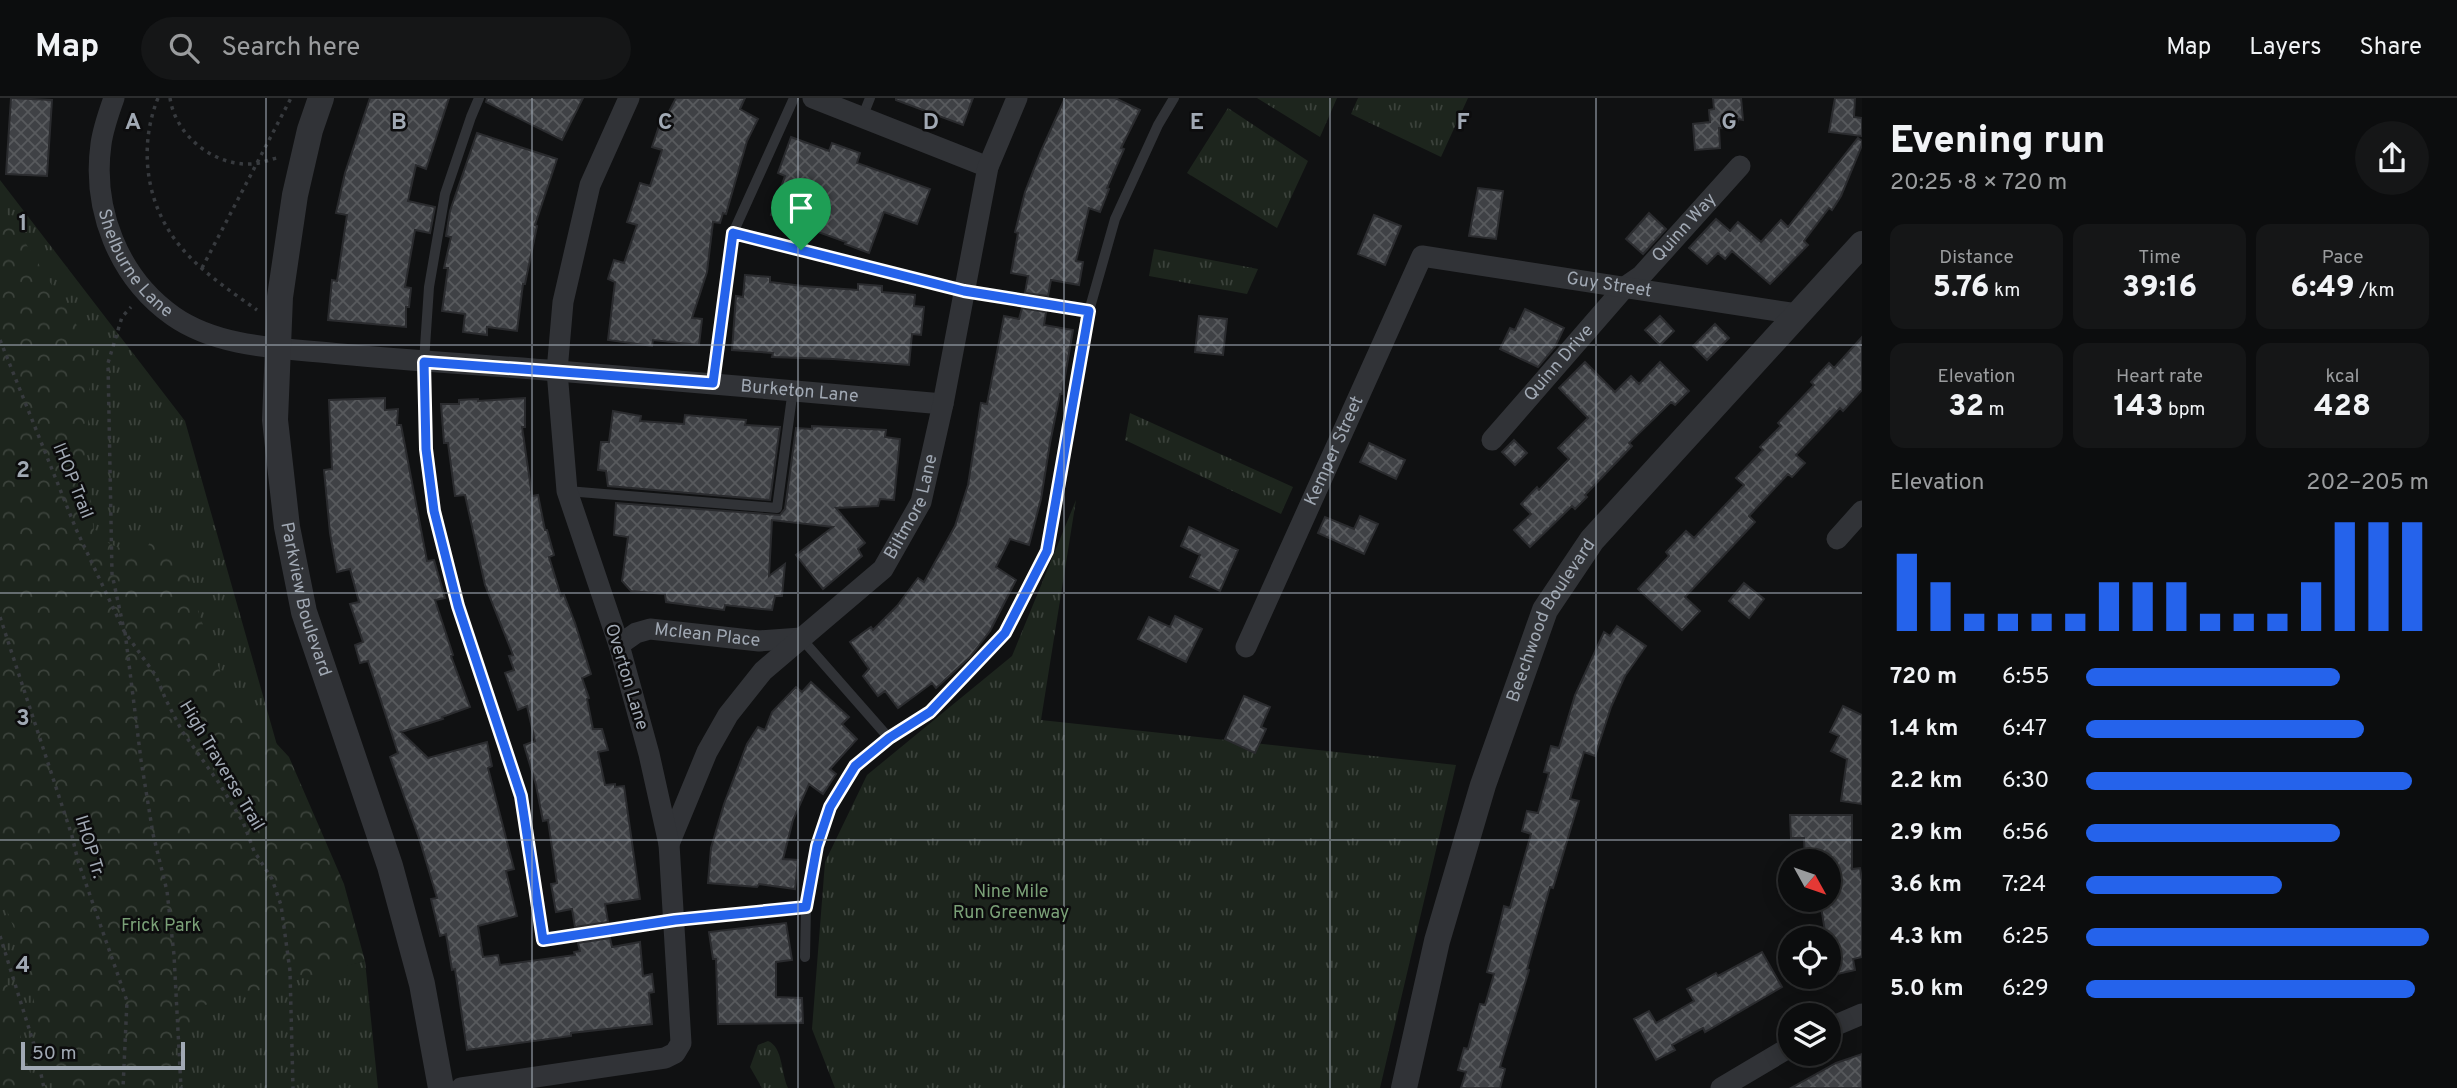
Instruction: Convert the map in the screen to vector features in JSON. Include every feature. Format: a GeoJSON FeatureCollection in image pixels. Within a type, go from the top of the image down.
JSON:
{"type":"FeatureCollection","features":[{"type":"Feature","properties":{"kind":"street","name":"Shelburne Lane"},"geometry":{"type":"LineString","coordinates":[[113,98],[101,142],[99,188],[110,236],[127,268],[146,292],[173,316],[203,333],[258,346],[279,337]]}},
{"type":"Feature","properties":{"kind":"street","name":"Parkview Boulevard"},"geometry":{"type":"LineString","coordinates":[[321,98],[310,130],[295,195],[280,297],[275,421],[286,527],[304,612],[390,866],[422,984],[441,1088]]}},
{"type":"Feature","properties":{"kind":"street","name":"Overton Lane"},"geometry":{"type":"LineString","coordinates":[[461,1088],[665,1058],[676,1053],[681,1043],[669,844],[649,754],[619,645],[567,491],[557,371],[563,302],[590,186],[629,98]]}},
{"type":"Feature","properties":{"kind":"street"},"geometry":{"type":"LineString","coordinates":[[813,98],[988,167]]}},
{"type":"Feature","properties":{"kind":"street","name":"Biltmore Lane"},"geometry":{"type":"LineString","coordinates":[[669,844],[707,752],[728,715],[763,671],[883,569],[921,502],[943,404],[988,167],[1017,98]]}},
{"type":"Feature","properties":{"kind":"street","name":"Quinn Way"},"geometry":{"type":"LineString","coordinates":[[1625,287],[1641,276],[1740,166]]}},
{"type":"Feature","properties":{"kind":"street","name":"Beechwood Boulevard"},"geometry":{"type":"LineString","coordinates":[[1404,1088],[1437,941],[1479,798],[1545,610],[1592,540],[1862,244]]}},
{"type":"Feature","properties":{"kind":"street","name":"Guy Street"},"geometry":{"type":"LineString","coordinates":[[1422,256],[1797,314]]}},
{"type":"Feature","properties":{"kind":"street","name":"Kemper Street"},"geometry":{"type":"LineString","coordinates":[[1246,647],[1422,256]]}},
{"type":"Feature","properties":{"kind":"street","name":"Quinn Drive"},"geometry":{"type":"LineString","coordinates":[[1492,440],[1625,287]]}},
{"type":"Feature","properties":{"kind":"street","name":"Burketon Lane"},"geometry":{"type":"LineString","coordinates":[[279,337],[424,362],[793,389],[943,404]]}},
{"type":"Feature","properties":{"kind":"street"},"geometry":{"type":"LineString","coordinates":[[1837,539],[1862,511]]}},
{"type":"Feature","properties":{"kind":"street","name":"Mclean Place"},"geometry":{"type":"LineString","coordinates":[[619,645],[636,633],[650,629],[759,641],[801,638]]}},
{"type":"Feature","properties":{"kind":"street"},"geometry":{"type":"LineString","coordinates":[[1841,1023],[1862,1014]]}},
{"type":"Feature","properties":{"kind":"street"},"geometry":{"type":"LineString","coordinates":[[1721,1088],[1778,1054]]}},
{"type":"Feature","properties":{"kind":"lane"},"geometry":{"type":"LineString","coordinates":[[480,98],[445,194],[429,287],[424,362],[426,449],[434,511],[458,606],[521,796],[543,940],[675,920],[806,907]]}},
{"type":"Feature","properties":{"kind":"lane"},"geometry":{"type":"LineString","coordinates":[[713,383],[733,233],[794,98]]}},
{"type":"Feature","properties":{"kind":"lane"},"geometry":{"type":"LineString","coordinates":[[862,118],[870,98]]}},
{"type":"Feature","properties":{"kind":"lane"},"geometry":{"type":"LineString","coordinates":[[805,957],[806,907],[817,846],[830,807],[855,766],[889,738],[930,712],[1005,633],[1047,551],[1089,311],[1115,219],[1158,125],[1174,98]]}},
{"type":"Feature","properties":{"kind":"lane"},"geometry":{"type":"LineString","coordinates":[[733,233],[964,291],[1089,311]]}},
{"type":"Feature","properties":{"kind":"lane"},"geometry":{"type":"LineString","coordinates":[[567,491],[777,508],[793,389]]}},
{"type":"Feature","properties":{"kind":"lane"},"geometry":{"type":"LineString","coordinates":[[801,638],[889,738]]}},
{"type":"Feature","properties":{"kind":"path"},"geometry":{"type":"LineString","coordinates":[[158,98],[153,110],[147,148],[150,185],[164,222],[175,240],[202,268],[279,337]]}},
{"type":"Feature","properties":{"kind":"path"},"geometry":{"type":"LineString","coordinates":[[170,98],[177,119],[195,144],[223,159],[237,163],[257,163],[282,157]]}},
{"type":"Feature","properties":{"kind":"path"},"geometry":{"type":"LineString","coordinates":[[202,268],[290,98]]}},
{"type":"Feature","properties":{"kind":"path"},"geometry":{"type":"LineString","coordinates":[[146,292],[122,317],[107,363],[112,574],[124,631],[153,834],[167,891],[174,955],[181,1088]]}},
{"type":"Feature","properties":{"kind":"path","name":"IHOP Trail"},"geometry":{"type":"LineString","coordinates":[[0,340],[76,529],[124,631]]}},
{"type":"Feature","properties":{"kind":"path","name":"IHOP Tr."},"geometry":{"type":"LineString","coordinates":[[0,617],[127,1001],[123,1088]]}},
{"type":"Feature","properties":{"kind":"path","name":"High Traverse Trail"},"geometry":{"type":"LineString","coordinates":[[124,631],[156,676],[182,731],[243,822],[254,851],[272,879],[281,905],[290,971],[293,1088]]}},
{"type":"Feature","properties":{"kind":"path"},"geometry":{"type":"LineString","coordinates":[[0,936],[36,1051],[44,1088]]}},
{"type":"Feature","properties":{"kind":"green space"},"geometry":{"type":"Polygon","coordinates":[[[1257,98],[1337,98],[1320,137],[1257,98]]]}},
{"type":"Feature","properties":{"kind":"green space"},"geometry":{"type":"Polygon","coordinates":[[[1358,98],[1468,98],[1441,157],[1351,114],[1358,98]]]}},
{"type":"Feature","properties":{"kind":"green space"},"geometry":{"type":"Polygon","coordinates":[[[1228,108],[1308,161],[1277,228],[1187,173],[1228,108]]]}},
{"type":"Feature","properties":{"kind":"green space","name":"Frick Park"},"geometry":{"type":"Polygon","coordinates":[[[0,180],[185,421],[340,967],[365,961],[378,1088],[0,1088],[0,180]]]}},
{"type":"Feature","properties":{"kind":"green space","name":"Frick Park"},"geometry":{"type":"Polygon","coordinates":[[[0,202],[91,348],[87,453],[94,537],[144,558],[154,529],[185,557],[198,611],[227,690],[289,757],[344,884],[365,961],[205,1005],[171,1054],[172,1088],[53,1088],[23,951],[0,893],[0,202]]]}},
{"type":"Feature","properties":{"kind":"green space"},"geometry":{"type":"Polygon","coordinates":[[[1154,249],[1258,269],[1247,294],[1149,276],[1154,249]]]}},
{"type":"Feature","properties":{"kind":"green space"},"geometry":{"type":"Polygon","coordinates":[[[1130,413],[1293,487],[1281,514],[1125,440],[1130,413]]]}},
{"type":"Feature","properties":{"kind":"green space","name":"Nine Mile Run Greenway"},"geometry":{"type":"Polygon","coordinates":[[[1076,500],[1041,720],[1456,765],[1380,1088],[835,1088],[812,1029],[825,862],[867,775],[1012,656],[1076,500]]]}},
{"type":"Feature","properties":{"kind":"green space"},"geometry":{"type":"Polygon","coordinates":[[[0,959],[2,964],[34,1088],[0,1088],[0,959]]]}},
{"type":"Feature","properties":{"kind":"green space"},"geometry":{"type":"Polygon","coordinates":[[[768,1041],[779,1055],[788,1088],[762,1088],[750,1067],[758,1045],[768,1041]]]}},
{"type":"Feature","properties":{"kind":"building"},"geometry":{"type":"Polygon","coordinates":[[[11,98],[52,100],[47,176],[6,174],[11,98]]]}},
{"type":"Feature","properties":{"kind":"building"},"geometry":{"type":"Polygon","coordinates":[[[370,98],[449,98],[426,169],[416,165],[408,201],[435,207],[430,233],[415,230],[405,287],[411,288],[409,307],[406,307],[406,327],[328,320],[332,280],[337,281],[347,215],[336,213],[345,173],[370,98]]]}},
{"type":"Feature","properties":{"kind":"building"},"geometry":{"type":"Polygon","coordinates":[[[487,98],[583,98],[562,140],[486,102],[487,98]]]}},
{"type":"Feature","properties":{"kind":"building"},"geometry":{"type":"Polygon","coordinates":[[[676,98],[745,98],[740,109],[758,119],[747,141],[726,214],[723,213],[720,223],[713,222],[707,272],[692,318],[702,319],[699,345],[653,340],[652,346],[608,340],[615,282],[608,279],[614,260],[624,263],[637,225],[627,222],[640,183],[650,186],[662,150],[652,147],[659,126],[661,127],[676,98]]]}},
{"type":"Feature","properties":{"kind":"building"},"geometry":{"type":"Polygon","coordinates":[[[896,98],[973,98],[963,125],[896,98]]]}},
{"type":"Feature","properties":{"kind":"building"},"geometry":{"type":"Polygon","coordinates":[[[1065,98],[1115,98],[1140,110],[1121,148],[1124,149],[1100,212],[1089,208],[1076,261],[1083,262],[1079,285],[1051,280],[1048,296],[1025,293],[1028,276],[1011,273],[1018,233],[1015,232],[1025,192],[1065,98]]]}},
{"type":"Feature","properties":{"kind":"building"},"geometry":{"type":"Polygon","coordinates":[[[1713,98],[1741,98],[1743,120],[1738,119],[1736,127],[1719,128],[1720,148],[1695,150],[1693,124],[1710,122],[1709,110],[1714,109],[1713,98]]]}},
{"type":"Feature","properties":{"kind":"building"},"geometry":{"type":"Polygon","coordinates":[[[1835,98],[1855,98],[1854,117],[1862,118],[1862,136],[1829,132],[1835,98]]]}},
{"type":"Feature","properties":{"kind":"building"},"geometry":{"type":"Polygon","coordinates":[[[477,133],[557,159],[535,225],[537,226],[523,284],[517,331],[487,327],[487,335],[463,332],[465,314],[442,311],[448,268],[444,268],[451,237],[446,236],[450,211],[477,133]]]}},
{"type":"Feature","properties":{"kind":"building"},"geometry":{"type":"Polygon","coordinates":[[[791,137],[829,151],[832,143],[860,153],[857,163],[930,189],[917,224],[884,212],[869,253],[771,215],[785,176],[778,173],[791,137]]]}},
{"type":"Feature","properties":{"kind":"building"},"geometry":{"type":"Polygon","coordinates":[[[1858,138],[1862,145],[1841,196],[1804,241],[1808,245],[1770,284],[1732,251],[1725,259],[1718,253],[1707,264],[1689,248],[1716,219],[1730,231],[1738,222],[1761,242],[1781,220],[1788,227],[1858,138]]]}},
{"type":"Feature","properties":{"kind":"building"},"geometry":{"type":"Polygon","coordinates":[[[1478,188],[1503,191],[1496,239],[1469,236],[1478,188]]]}},
{"type":"Feature","properties":{"kind":"building"},"geometry":{"type":"Polygon","coordinates":[[[1649,213],[1666,229],[1643,254],[1626,239],[1649,213]]]}},
{"type":"Feature","properties":{"kind":"building"},"geometry":{"type":"Polygon","coordinates":[[[1374,215],[1401,226],[1385,265],[1358,254],[1374,215]]]}},
{"type":"Feature","properties":{"kind":"building"},"geometry":{"type":"Polygon","coordinates":[[[745,275],[770,277],[770,282],[803,286],[858,290],[858,284],[882,286],[882,292],[915,295],[914,306],[924,307],[921,335],[912,334],[909,365],[772,357],[773,353],[732,350],[736,296],[743,297],[745,275]]]}},
{"type":"Feature","properties":{"kind":"building"},"geometry":{"type":"Polygon","coordinates":[[[1022,308],[1046,312],[1044,325],[1073,330],[1041,499],[1029,545],[1010,539],[996,567],[1016,580],[990,631],[970,657],[936,688],[932,683],[898,708],[885,691],[878,696],[863,676],[869,669],[850,642],[871,627],[873,630],[897,606],[918,578],[924,582],[955,526],[968,485],[981,403],[987,404],[1004,316],[1019,319],[1022,308]]]}},
{"type":"Feature","properties":{"kind":"building"},"geometry":{"type":"Polygon","coordinates":[[[1525,309],[1564,328],[1555,347],[1538,367],[1500,349],[1510,328],[1515,330],[1525,309]]]}},
{"type":"Feature","properties":{"kind":"building"},"geometry":{"type":"Polygon","coordinates":[[[1199,316],[1227,319],[1223,355],[1195,352],[1199,316]]]}},
{"type":"Feature","properties":{"kind":"building"},"geometry":{"type":"Polygon","coordinates":[[[1660,316],[1674,331],[1660,345],[1645,330],[1660,316]]]}},
{"type":"Feature","properties":{"kind":"building"},"geometry":{"type":"Polygon","coordinates":[[[1715,324],[1729,338],[1707,360],[1693,346],[1715,324]]]}},
{"type":"Feature","properties":{"kind":"building"},"geometry":{"type":"Polygon","coordinates":[[[1862,337],[1862,390],[1843,411],[1840,408],[1796,455],[1805,463],[1792,477],[1788,474],[1749,516],[1755,522],[1685,597],[1700,611],[1682,630],[1638,589],[1669,556],[1666,552],[1686,531],[1694,538],[1744,485],[1736,478],[1763,450],[1760,447],[1781,426],[1778,423],[1814,385],[1811,382],[1829,363],[1834,368],[1862,337]]]}},
{"type":"Feature","properties":{"kind":"building"},"geometry":{"type":"Polygon","coordinates":[[[1585,362],[1615,392],[1631,376],[1639,384],[1660,362],[1689,391],[1675,405],[1671,402],[1629,443],[1632,446],[1585,495],[1587,497],[1575,509],[1572,506],[1530,547],[1514,530],[1531,514],[1521,504],[1569,459],[1558,448],[1588,418],[1559,388],[1585,362]]]}},
{"type":"Feature","properties":{"kind":"building"},"geometry":{"type":"Polygon","coordinates":[[[385,398],[385,410],[398,409],[397,425],[401,425],[427,561],[434,560],[445,598],[435,600],[453,655],[451,656],[470,707],[401,732],[428,758],[487,742],[492,766],[488,768],[514,869],[506,871],[517,916],[478,926],[483,957],[498,955],[500,965],[575,955],[574,952],[580,951],[578,943],[610,938],[612,947],[640,942],[643,976],[652,974],[654,992],[649,993],[652,1024],[571,1033],[571,1036],[467,1050],[455,969],[452,970],[446,934],[440,936],[431,899],[437,898],[390,757],[398,753],[368,661],[360,663],[355,645],[363,642],[350,604],[359,602],[350,569],[337,572],[330,533],[324,470],[332,469],[329,400],[385,398]]]}},
{"type":"Feature","properties":{"kind":"building"},"geometry":{"type":"Polygon","coordinates":[[[525,398],[525,427],[522,427],[532,496],[538,495],[545,530],[554,555],[549,557],[561,596],[564,595],[575,623],[591,674],[582,678],[589,698],[587,699],[593,729],[602,729],[608,750],[598,752],[605,785],[624,786],[640,899],[605,904],[608,922],[575,927],[572,909],[556,912],[551,884],[557,883],[548,820],[543,821],[524,745],[535,741],[527,706],[518,710],[505,673],[514,670],[509,656],[513,655],[485,585],[465,495],[455,496],[448,443],[444,443],[441,404],[459,404],[459,400],[525,398]]]}},
{"type":"Feature","properties":{"kind":"building"},"geometry":{"type":"Polygon","coordinates":[[[613,411],[641,416],[640,421],[684,424],[685,415],[746,420],[745,425],[780,427],[770,500],[608,486],[606,471],[598,470],[601,442],[609,442],[613,411]]]}},
{"type":"Feature","properties":{"kind":"building"},"geometry":{"type":"Polygon","coordinates":[[[812,426],[886,430],[885,437],[900,439],[894,500],[880,499],[878,506],[836,508],[865,543],[858,549],[862,556],[823,589],[796,555],[833,527],[772,520],[769,576],[785,564],[782,596],[775,596],[772,610],[725,605],[724,610],[666,602],[665,594],[631,591],[622,581],[628,537],[614,535],[616,503],[780,515],[785,509],[796,428],[812,429],[812,426]]]}},
{"type":"Feature","properties":{"kind":"building"},"geometry":{"type":"Polygon","coordinates":[[[1514,440],[1527,453],[1515,465],[1502,452],[1514,440]]]}},
{"type":"Feature","properties":{"kind":"building"},"geometry":{"type":"Polygon","coordinates":[[[1369,443],[1405,460],[1396,479],[1360,462],[1369,443]]]}},
{"type":"Feature","properties":{"kind":"building"},"geometry":{"type":"Polygon","coordinates":[[[1360,516],[1378,524],[1364,554],[1318,533],[1325,517],[1354,529],[1360,516]]]}},
{"type":"Feature","properties":{"kind":"building"},"geometry":{"type":"Polygon","coordinates":[[[1189,527],[1238,550],[1220,591],[1190,577],[1200,555],[1181,546],[1189,527]]]}},
{"type":"Feature","properties":{"kind":"building"},"geometry":{"type":"Polygon","coordinates":[[[1744,583],[1764,599],[1749,618],[1729,601],[1744,583]]]}},
{"type":"Feature","properties":{"kind":"building"},"geometry":{"type":"Polygon","coordinates":[[[1175,616],[1202,629],[1186,662],[1138,639],[1149,617],[1170,627],[1175,616]]]}},
{"type":"Feature","properties":{"kind":"building"},"geometry":{"type":"Polygon","coordinates":[[[1617,626],[1646,646],[1625,676],[1611,707],[1595,756],[1584,752],[1570,799],[1579,801],[1553,888],[1550,887],[1500,1067],[1505,1069],[1500,1088],[1461,1088],[1466,1072],[1458,1070],[1464,1048],[1468,1049],[1480,1004],[1485,1005],[1494,974],[1487,972],[1504,906],[1510,908],[1531,834],[1522,831],[1527,811],[1538,813],[1549,773],[1544,772],[1551,746],[1559,748],[1575,695],[1604,632],[1610,636],[1617,626]]]}},
{"type":"Feature","properties":{"kind":"building"},"geometry":{"type":"Polygon","coordinates":[[[811,682],[849,717],[842,724],[857,739],[830,769],[836,774],[823,794],[809,784],[793,820],[783,859],[798,860],[795,889],[759,884],[757,887],[708,883],[711,848],[724,804],[747,744],[758,727],[765,730],[772,712],[796,687],[802,692],[811,682]]]}},
{"type":"Feature","properties":{"kind":"building"},"geometry":{"type":"Polygon","coordinates":[[[1244,696],[1270,707],[1261,727],[1266,729],[1255,753],[1225,739],[1244,696]]]}},
{"type":"Feature","properties":{"kind":"building"},"geometry":{"type":"Polygon","coordinates":[[[1843,706],[1862,715],[1862,804],[1841,801],[1847,759],[1831,751],[1839,736],[1830,732],[1843,706]]]}},
{"type":"Feature","properties":{"kind":"building"},"geometry":{"type":"Polygon","coordinates":[[[1790,815],[1852,815],[1852,869],[1860,868],[1862,880],[1862,957],[1853,959],[1855,970],[1841,973],[1841,926],[1824,926],[1822,912],[1841,912],[1841,849],[1804,849],[1804,838],[1791,838],[1790,815]]]}},
{"type":"Feature","properties":{"kind":"building"},"geometry":{"type":"Polygon","coordinates":[[[786,923],[792,960],[776,962],[776,997],[802,998],[803,1023],[718,1024],[716,959],[713,959],[709,932],[786,923]]]}},
{"type":"Feature","properties":{"kind":"building"},"geometry":{"type":"Polygon","coordinates":[[[1762,952],[1778,980],[1779,989],[1705,1032],[1703,1028],[1672,1045],[1675,1050],[1656,1060],[1634,1019],[1649,1011],[1656,1023],[1694,1001],[1687,989],[1716,973],[1718,976],[1762,952]]]}},
{"type":"Feature","properties":{"kind":"building"},"geometry":{"type":"Polygon","coordinates":[[[1862,1054],[1862,1088],[1791,1088],[1831,1066],[1841,1066],[1841,1061],[1862,1054]]]}},
{"type":"Feature","properties":{"kind":"route"},"geometry":{"type":"LineString","coordinates":[[733,233],[801,250],[964,291],[1089,311],[1047,551],[1005,633],[930,712],[889,738],[855,766],[830,807],[817,846],[806,907],[675,920],[543,940],[521,796],[458,606],[434,511],[426,449],[424,362],[713,383],[733,233]]}}]}
